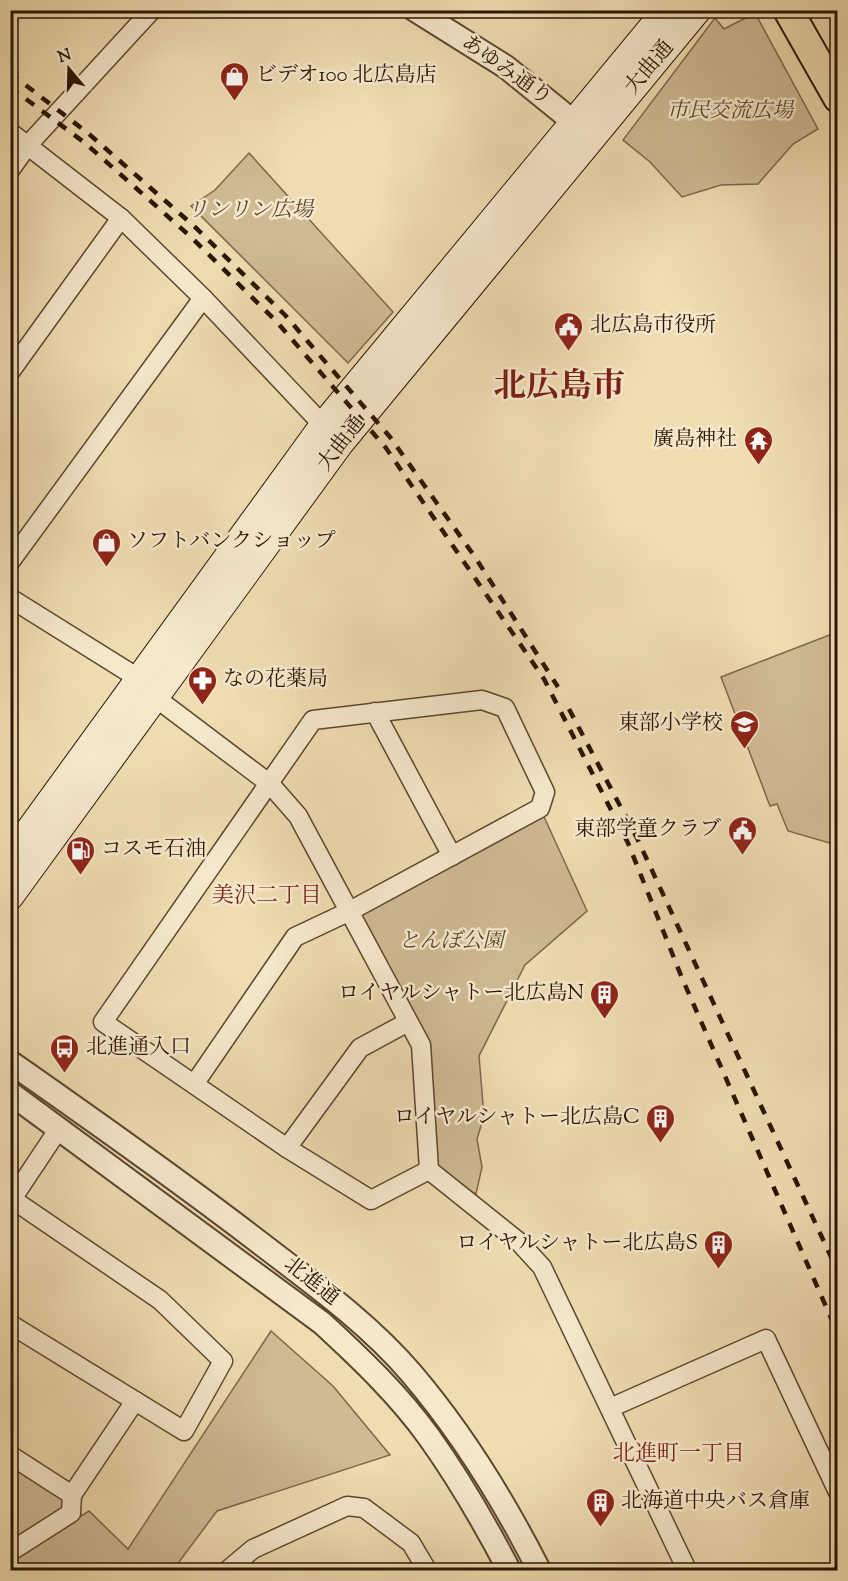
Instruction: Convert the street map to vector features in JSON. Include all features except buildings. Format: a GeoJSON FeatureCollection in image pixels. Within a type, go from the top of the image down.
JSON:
{"type":"FeatureCollection","features":[{"type":"Feature","properties":{"kind":"main road","name":"大曲通"},"geometry":{"type":"LineString","coordinates":[[10,897],[340,444],[586,128],[591,98],[666,10]]}},
{"type":"Feature","properties":{"kind":"main road","name":"大曲通"},"geometry":{"type":"LineString","coordinates":[[10,856],[323,425],[586,128],[698,10]]}},
{"type":"Feature","properties":{"kind":"main road"},"geometry":{"type":"LineString","coordinates":[[788,10],[837,98]]}},
{"type":"Feature","properties":{"kind":"street"},"geometry":{"type":"LineString","coordinates":[[10,170],[28,145],[152,10]]}},
{"type":"Feature","properties":{"kind":"street","name":"あゆみ通り"},"geometry":{"type":"LineString","coordinates":[[415,10],[506,68],[586,128]]}},
{"type":"Feature","properties":{"kind":"street"},"geometry":{"type":"LineString","coordinates":[[10,132],[121,218],[203,298],[323,425]]}},
{"type":"Feature","properties":{"kind":"street"},"geometry":{"type":"LineString","coordinates":[[10,372],[121,218]]}},
{"type":"Feature","properties":{"kind":"street"},"geometry":{"type":"LineString","coordinates":[[10,562],[203,298]]}},
{"type":"Feature","properties":{"kind":"street"},"geometry":{"type":"LineString","coordinates":[[10,598],[138,678],[156,698],[270,784],[298,816],[421,1045],[429,1170],[519,1242],[542,1267],[687,1570]]}},
{"type":"Feature","properties":{"kind":"street"},"geometry":{"type":"LineString","coordinates":[[195,1083],[296,937],[348,912],[540,808],[545,792],[505,708],[482,700],[313,720],[103,1022],[287,1148],[371,1200],[429,1170]]}},
{"type":"Feature","properties":{"kind":"street"},"geometry":{"type":"LineString","coordinates":[[375,712],[452,856]]}},
{"type":"Feature","properties":{"kind":"street"},"geometry":{"type":"LineString","coordinates":[[287,1148],[360,1048],[408,1022]]}},
{"type":"Feature","properties":{"kind":"street","name":"北進通"},"geometry":{"type":"LineString","coordinates":[[10,1062],[212,1206],[341,1304],[410,1372],[480,1462],[509,1510],[539,1570]]}},
{"type":"Feature","properties":{"kind":"street","name":"北進通"},"geometry":{"type":"LineString","coordinates":[[10,1093],[313,1316],[356,1355],[429,1437],[482,1517],[509,1570]]}},
{"type":"Feature","properties":{"kind":"street"},"geometry":{"type":"LineString","coordinates":[[10,1324],[184,1431],[223,1361],[160,1300],[12,1199],[58,1130]]}},
{"type":"Feature","properties":{"kind":"street"},"geometry":{"type":"LineString","coordinates":[[610,1408],[766,1339],[837,1492]]}},
{"type":"Feature","properties":{"kind":"street"},"geometry":{"type":"LineString","coordinates":[[10,1552],[71,1513],[72,1496],[135,1401]]}},
{"type":"Feature","properties":{"kind":"street"},"geometry":{"type":"LineString","coordinates":[[10,1455],[72,1496]]}},
{"type":"Feature","properties":{"kind":"street"},"geometry":{"type":"LineString","coordinates":[[228,1570],[253,1549],[347,1506],[364,1508],[411,1543],[427,1570]]}},
{"type":"Feature","properties":{"kind":"green space","name":"市民交流広場"},"geometry":{"type":"Polygon","coordinates":[[[755,13],[818,129],[793,144],[758,184],[721,185],[682,197],[650,162],[623,140],[715,18],[724,29],[755,13]]]}},
{"type":"Feature","properties":{"kind":"green space","name":"リンリン広場"},"geometry":{"type":"Polygon","coordinates":[[[249,153],[393,312],[348,363],[191,206],[215,190],[249,153]]]}},
{"type":"Feature","properties":{"kind":"green space"},"geometry":{"type":"Polygon","coordinates":[[[837,632],[838,843],[833,844],[788,831],[777,804],[770,806],[721,677],[837,632]]]}},
{"type":"Feature","properties":{"kind":"green space","name":"とんぼ公園"},"geometry":{"type":"Polygon","coordinates":[[[540,808],[587,911],[525,965],[479,1056],[484,1116],[477,1139],[482,1167],[476,1194],[429,1170],[421,1045],[348,912],[540,808]]]}},
{"type":"Feature","properties":{"kind":"green space"},"geometry":{"type":"Polygon","coordinates":[[[271,1331],[333,1386],[390,1455],[217,1511],[173,1570],[11,1570],[11,1559],[89,1511],[128,1549],[271,1331]]]}},
{"type":"Feature","properties":{"kind":"green space"},"geometry":{"type":"Polygon","coordinates":[[[10,1458],[72,1495],[71,1513],[11,1552],[10,1458]]]}},
{"type":"Feature","properties":{"kind":"railway"},"geometry":{"type":"LineString","coordinates":[[10,73],[89,134],[194,226],[285,315],[390,437],[475,557],[558,687]]}},
{"type":"Feature","properties":{"kind":"railway"},"geometry":{"type":"LineString","coordinates":[[10,87],[85,143],[192,238],[276,321],[386,448],[544,679],[628,843],[682,978],[838,1334]]}},
{"type":"Feature","properties":{"kind":"railway"},"geometry":{"type":"LineString","coordinates":[[569,709],[637,838],[838,1272]]}},
{"type":"Feature","properties":{"kind":"place","name":"ビデオ100 北広島店"},"geometry":{"type":"Point","coordinates":[235,102]}},
{"type":"Feature","properties":{"kind":"place","name":"北広島市役所"},"geometry":{"type":"Point","coordinates":[569,352]}},
{"type":"Feature","properties":{"kind":"place","name":"廣島神社"},"geometry":{"type":"Point","coordinates":[758,466]}},
{"type":"Feature","properties":{"kind":"place","name":"ソフトバンクショップ"},"geometry":{"type":"Point","coordinates":[106,568]}},
{"type":"Feature","properties":{"kind":"place","name":"なの花薬局"},"geometry":{"type":"Point","coordinates":[202,706]}},
{"type":"Feature","properties":{"kind":"place","name":"東部小学校"},"geometry":{"type":"Point","coordinates":[744,750]}},
{"type":"Feature","properties":{"kind":"place","name":"東部学童クラブ"},"geometry":{"type":"Point","coordinates":[742,856]}},
{"type":"Feature","properties":{"kind":"place","name":"コスモ石油"},"geometry":{"type":"Point","coordinates":[80,876]}},
{"type":"Feature","properties":{"kind":"place","name":"ロイヤルシャトー北広島N"},"geometry":{"type":"Point","coordinates":[605,1020]}},
{"type":"Feature","properties":{"kind":"place","name":"北進通入口"},"geometry":{"type":"Point","coordinates":[65,1074]}},
{"type":"Feature","properties":{"kind":"place","name":"ロイヤルシャトー北広島C"},"geometry":{"type":"Point","coordinates":[661,1144]}},
{"type":"Feature","properties":{"kind":"place","name":"ロイヤルシャトー北広島S"},"geometry":{"type":"Point","coordinates":[719,1270]}},
{"type":"Feature","properties":{"kind":"place","name":"北海道中央バス倉庫"},"geometry":{"type":"Point","coordinates":[600,1528]}},
{"type":"Feature","properties":{"kind":"district","name":"北広島市"},"geometry":{"type":"Point","coordinates":[559,388]}},
{"type":"Feature","properties":{"kind":"district","name":"美沢二丁目"},"geometry":{"type":"Point","coordinates":[267,897]}},
{"type":"Feature","properties":{"kind":"district","name":"北進町一丁目"},"geometry":{"type":"Point","coordinates":[679,1455]}}]}
